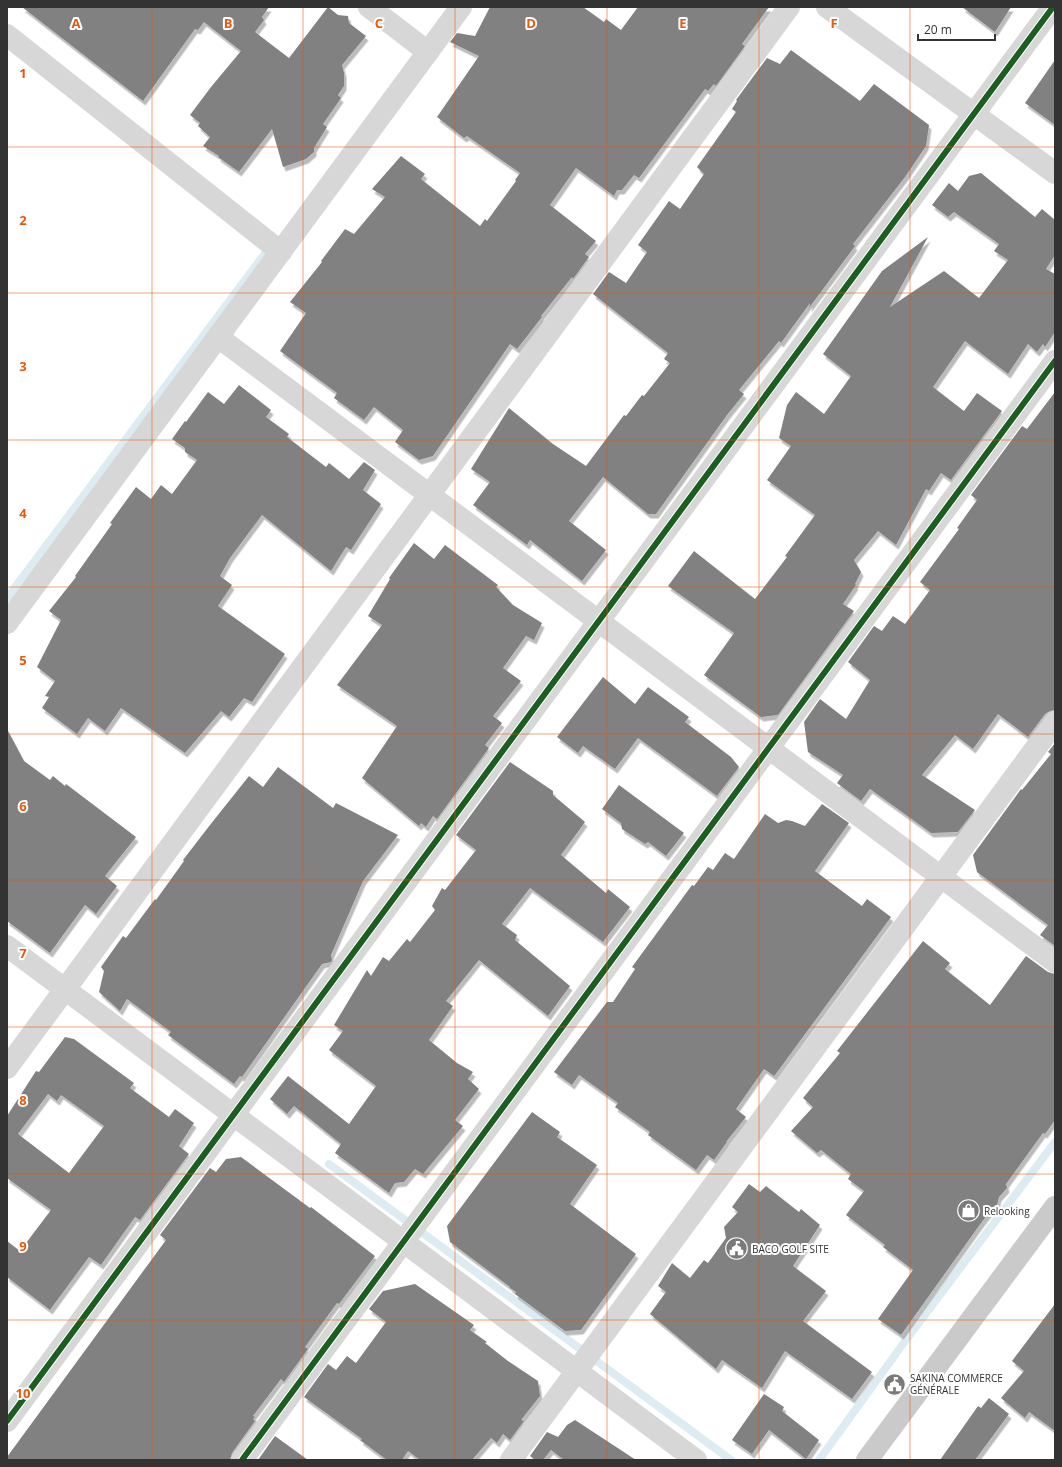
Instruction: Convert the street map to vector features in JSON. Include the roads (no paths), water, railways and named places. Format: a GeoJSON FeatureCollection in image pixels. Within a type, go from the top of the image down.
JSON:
{"type":"FeatureCollection","features":[{"type":"Feature","properties":{"kind":"main road"},"geometry":{"type":"LineString","coordinates":[[867,1460],[1055,1207]]}},
{"type":"Feature","properties":{"kind":"street"},"geometry":{"type":"LineString","coordinates":[[369,7],[428,52]]}},
{"type":"Feature","properties":{"kind":"street"},"geometry":{"type":"LineString","coordinates":[[7,623],[461,7]]}},
{"type":"Feature","properties":{"kind":"street"},"geometry":{"type":"LineString","coordinates":[[7,1068],[789,7]]}},
{"type":"Feature","properties":{"kind":"street"},"geometry":{"type":"LineString","coordinates":[[827,7],[1055,173]]}},
{"type":"Feature","properties":{"kind":"street"},"geometry":{"type":"LineString","coordinates":[[7,1421],[1053,7]]}},
{"type":"Feature","properties":{"kind":"street"},"geometry":{"type":"LineString","coordinates":[[7,35],[281,252]]}},
{"type":"Feature","properties":{"kind":"street"},"geometry":{"type":"LineString","coordinates":[[218,336],[1055,962]]}},
{"type":"Feature","properties":{"kind":"street"},"geometry":{"type":"LineString","coordinates":[[242,1460],[1055,361]]}},
{"type":"Feature","properties":{"kind":"street"},"geometry":{"type":"LineString","coordinates":[[511,1460],[1055,722]]}},
{"type":"Feature","properties":{"kind":"street"},"geometry":{"type":"LineString","coordinates":[[7,946],[696,1460]]}},
{"type":"Feature","properties":{"kind":"waterway"},"geometry":{"type":"LineString","coordinates":[[7,598],[266,252]]}},
{"type":"Feature","properties":{"kind":"waterway"},"geometry":{"type":"LineString","coordinates":[[819,1460],[903,1344],[1055,1142]]}},
{"type":"Feature","properties":{"kind":"waterway"},"geometry":{"type":"LineString","coordinates":[[329,1164],[731,1460]]}},
{"type":"Feature","properties":{"kind":"place","name":"Relooking"},"geometry":{"type":"Point","coordinates":[968,1211]}},
{"type":"Feature","properties":{"kind":"place","name":"BACO GOLF SITE"},"geometry":{"type":"Point","coordinates":[737,1249]}},
{"type":"Feature","properties":{"kind":"place","name":"SAKINA COMMERCE GÉNÉRALE"},"geometry":{"type":"Point","coordinates":[894,1384]}}]}
